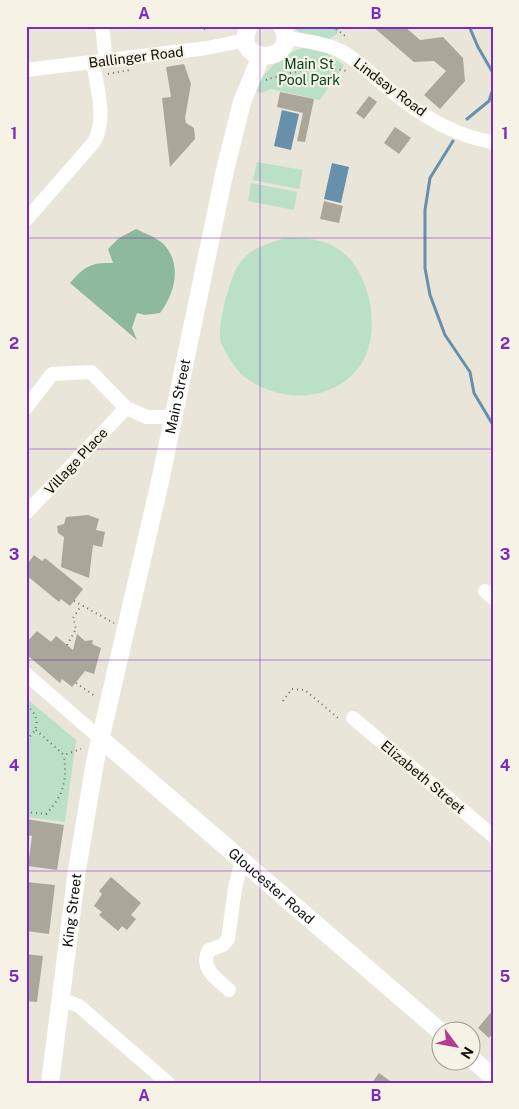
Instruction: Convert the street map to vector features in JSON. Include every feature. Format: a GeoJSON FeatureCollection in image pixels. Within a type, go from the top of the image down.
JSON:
{"type":"FeatureCollection","features":[{"type":"Feature","properties":{"kind":"main road"},"geometry":{"type":"LineString","coordinates":[[247,33],[250,50],[261,56],[269,56],[279,51],[284,32]]}},
{"type":"Feature","properties":{"kind":"main road","name":"Main Street"},"geometry":{"type":"LineString","coordinates":[[101,739],[240,108],[261,56]]}},
{"type":"Feature","properties":{"kind":"main road","name":"Gloucester Road"},"geometry":{"type":"LineString","coordinates":[[101,739],[432,1024]]}},
{"type":"Feature","properties":{"kind":"main road","name":"King Street"},"geometry":{"type":"LineString","coordinates":[[50,1083],[77,870],[101,739]]}},
{"type":"Feature","properties":{"kind":"street"},"geometry":{"type":"LineString","coordinates":[[26,220],[94,142],[100,131],[102,26]]}},
{"type":"Feature","properties":{"kind":"street","name":"Lindsay Road"},"geometry":{"type":"LineString","coordinates":[[284,32],[341,51],[390,90],[440,124],[465,136],[493,142]]}},
{"type":"Feature","properties":{"kind":"street","name":"Ballinger Road"},"geometry":{"type":"LineString","coordinates":[[26,70],[207,48],[247,33]]}},
{"type":"Feature","properties":{"kind":"street"},"geometry":{"type":"LineString","coordinates":[[26,408],[52,374],[92,372],[126,408],[147,416],[173,418]]}},
{"type":"Feature","properties":{"kind":"street","name":"Village Place"},"geometry":{"type":"LineString","coordinates":[[26,513],[126,408]]}},
{"type":"Feature","properties":{"kind":"street"},"geometry":{"type":"LineString","coordinates":[[26,674],[101,739]]}},
{"type":"Feature","properties":{"kind":"street","name":"Elizabeth Street"},"geometry":{"type":"LineString","coordinates":[[353,718],[493,836]]}},
{"type":"Feature","properties":{"kind":"street"},"geometry":{"type":"LineString","coordinates":[[229,990],[208,971],[206,958],[209,950],[223,945],[228,939],[235,888],[242,860]]}},
{"type":"Feature","properties":{"kind":"street"},"geometry":{"type":"LineString","coordinates":[[61,999],[79,1006],[168,1083]]}},
{"type":"Feature","properties":{"kind":"path"},"geometry":{"type":"LineString","coordinates":[[204,29],[219,26]]}},
{"type":"Feature","properties":{"kind":"path"},"geometry":{"type":"LineString","coordinates":[[332,26],[348,38]]}},
{"type":"Feature","properties":{"kind":"path"},"geometry":{"type":"LineString","coordinates":[[260,87],[266,79],[286,74],[334,68],[347,71]]}},
{"type":"Feature","properties":{"kind":"path"},"geometry":{"type":"LineString","coordinates":[[74,601],[116,625]]}},
{"type":"Feature","properties":{"kind":"path"},"geometry":{"type":"LineString","coordinates":[[67,645],[76,629],[73,618],[82,605]]}},
{"type":"Feature","properties":{"kind":"path"},"geometry":{"type":"LineString","coordinates":[[76,683],[99,699]]}},
{"type":"Feature","properties":{"kind":"path"},"geometry":{"type":"LineString","coordinates":[[283,701],[292,689],[305,690],[338,718]]}},
{"type":"Feature","properties":{"kind":"path"},"geometry":{"type":"LineString","coordinates":[[26,706],[37,718],[36,730],[26,739]]}},
{"type":"Feature","properties":{"kind":"path"},"geometry":{"type":"LineString","coordinates":[[26,812],[46,814],[60,799],[66,774],[64,755],[36,730]]}},
{"type":"Feature","properties":{"kind":"path"},"geometry":{"type":"LineString","coordinates":[[64,755],[81,749]]}},
{"type":"Feature","properties":{"kind":"green space"},"geometry":{"type":"Polygon","coordinates":[[[292,26],[340,26],[337,34],[327,40],[300,33],[292,26]]]}},
{"type":"Feature","properties":{"kind":"green space","name":"Main St Pool Park"},"geometry":{"type":"Polygon","coordinates":[[[303,48],[324,51],[344,65],[320,100],[271,89],[261,93],[254,90],[275,64],[288,54],[303,48]]]}},
{"type":"Feature","properties":{"kind":"green space"},"geometry":{"type":"Polygon","coordinates":[[[257,162],[303,170],[299,189],[253,180],[257,162]]]}},
{"type":"Feature","properties":{"kind":"green space"},"geometry":{"type":"Polygon","coordinates":[[[251,183],[297,192],[294,210],[248,201],[251,183]]]}},
{"type":"Feature","properties":{"kind":"green space"},"geometry":{"type":"Polygon","coordinates":[[[136,229],[156,239],[166,247],[174,263],[175,272],[169,298],[160,313],[145,315],[137,313],[132,328],[137,340],[70,283],[88,267],[99,263],[113,263],[108,249],[119,238],[136,229]]]}},
{"type":"Feature","properties":{"kind":"green space"},"geometry":{"type":"Polygon","coordinates":[[[285,238],[304,238],[322,241],[345,255],[356,267],[364,282],[372,316],[368,349],[362,363],[351,376],[337,386],[305,395],[288,395],[272,391],[242,375],[230,360],[221,343],[220,336],[229,287],[238,266],[246,256],[256,249],[285,238]]]}},
{"type":"Feature","properties":{"kind":"green space"},"geometry":{"type":"Polygon","coordinates":[[[26,698],[76,740],[65,822],[26,817],[26,698]]]}},
{"type":"Feature","properties":{"kind":"water"},"geometry":{"type":"Polygon","coordinates":[[[282,110],[299,114],[291,150],[274,146],[282,110]]]}},
{"type":"Feature","properties":{"kind":"water"},"geometry":{"type":"Polygon","coordinates":[[[332,163],[349,167],[341,203],[324,199],[332,163]]]}},
{"type":"Feature","properties":{"kind":"building"},"geometry":{"type":"Polygon","coordinates":[[[372,26],[404,26],[420,40],[443,37],[463,58],[465,81],[440,109],[424,95],[446,71],[434,61],[414,62],[372,26]]]}},
{"type":"Feature","properties":{"kind":"building"},"geometry":{"type":"Polygon","coordinates":[[[184,64],[191,84],[185,118],[186,123],[194,128],[195,139],[170,167],[162,98],[171,97],[166,67],[184,64]]]}},
{"type":"Feature","properties":{"kind":"building"},"geometry":{"type":"Polygon","coordinates":[[[280,92],[314,99],[305,142],[297,141],[303,113],[277,107],[280,92]]]}},
{"type":"Feature","properties":{"kind":"building"},"geometry":{"type":"Polygon","coordinates":[[[369,96],[377,102],[364,119],[356,113],[369,96]]]}},
{"type":"Feature","properties":{"kind":"building"},"geometry":{"type":"Polygon","coordinates":[[[395,127],[411,138],[399,154],[384,143],[395,127]]]}},
{"type":"Feature","properties":{"kind":"building"},"geometry":{"type":"Polygon","coordinates":[[[324,201],[343,206],[339,223],[320,219],[324,201]]]}},
{"type":"Feature","properties":{"kind":"building"},"geometry":{"type":"Polygon","coordinates":[[[88,515],[99,519],[96,530],[105,532],[102,547],[93,545],[89,578],[61,567],[64,537],[58,533],[57,526],[64,524],[66,517],[88,515]]]}},
{"type":"Feature","properties":{"kind":"building"},"geometry":{"type":"Polygon","coordinates":[[[34,555],[42,561],[45,558],[83,589],[70,606],[61,599],[59,602],[26,575],[26,566],[34,555]]]}},
{"type":"Feature","properties":{"kind":"building"},"geometry":{"type":"Polygon","coordinates":[[[37,631],[51,642],[56,636],[73,650],[77,634],[85,641],[93,640],[92,644],[101,648],[94,674],[85,671],[72,687],[62,679],[60,683],[26,654],[26,643],[37,631]]]}},
{"type":"Feature","properties":{"kind":"building"},"geometry":{"type":"Polygon","coordinates":[[[26,819],[64,825],[57,870],[28,866],[32,836],[26,835],[26,819]]]}},
{"type":"Feature","properties":{"kind":"building"},"geometry":{"type":"Polygon","coordinates":[[[111,877],[141,903],[131,915],[136,919],[127,930],[122,926],[118,931],[99,915],[102,912],[94,906],[102,894],[99,891],[111,877]]]}},
{"type":"Feature","properties":{"kind":"building"},"geometry":{"type":"Polygon","coordinates":[[[26,882],[55,885],[49,934],[26,931],[26,882]]]}},
{"type":"Feature","properties":{"kind":"building"},"geometry":{"type":"Polygon","coordinates":[[[26,954],[43,956],[37,1002],[26,1001],[26,954]]]}},
{"type":"Feature","properties":{"kind":"building"},"geometry":{"type":"Polygon","coordinates":[[[493,1010],[493,1033],[489,1038],[482,1032],[482,1023],[493,1010]]]}},
{"type":"Feature","properties":{"kind":"building"},"geometry":{"type":"Polygon","coordinates":[[[379,1073],[393,1083],[372,1083],[379,1073]]]}},
{"type":"Feature","properties":{"kind":"waterway"},"geometry":{"type":"LineString","coordinates":[[469,26],[478,47],[493,73]]}},
{"type":"Feature","properties":{"kind":"waterway"},"geometry":{"type":"LineString","coordinates":[[467,119],[489,101],[493,89]]}},
{"type":"Feature","properties":{"kind":"waterway"},"geometry":{"type":"LineString","coordinates":[[453,141],[430,178],[425,210],[425,268],[430,295],[445,335],[470,372],[474,393],[493,425]]}}]}
